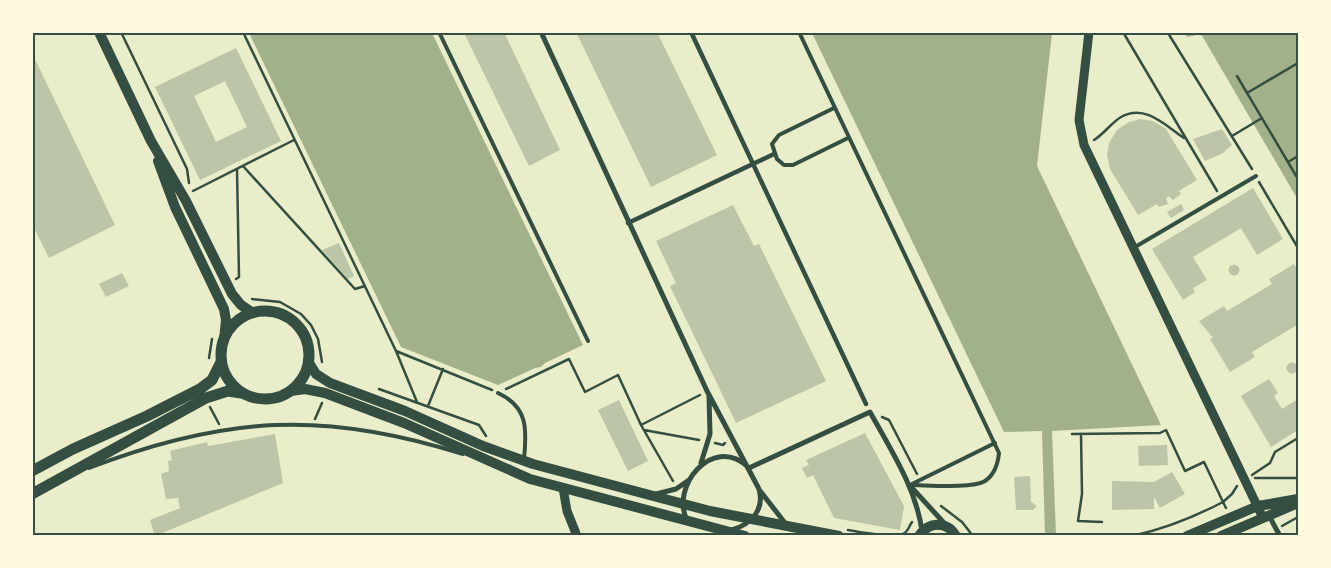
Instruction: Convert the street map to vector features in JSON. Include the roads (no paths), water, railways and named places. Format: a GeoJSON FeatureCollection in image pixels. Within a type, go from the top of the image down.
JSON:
{"type":"FeatureCollection","features":[{"type":"Feature","properties":{"kind":"main road"},"geometry":{"type":"LineString","coordinates":[[99,32],[152,142],[186,201],[232,294],[241,305],[253,313]]}},
{"type":"Feature","properties":{"kind":"main road"},"geometry":{"type":"LineString","coordinates":[[152,142],[172,199],[224,309],[226,320],[219,337],[221,362],[227,379],[243,394]]}},
{"type":"Feature","properties":{"kind":"main road"},"geometry":{"type":"LineString","coordinates":[[219,337],[237,321],[253,313],[276,312],[292,321],[306,339],[308,361],[303,378],[291,390]]}},
{"type":"Feature","properties":{"kind":"main road"},"geometry":{"type":"LineString","coordinates":[[308,361],[316,374],[330,383],[405,410],[524,461],[684,504],[839,536]]}},
{"type":"Feature","properties":{"kind":"main road"},"geometry":{"type":"LineString","coordinates":[[32,471],[63,454],[157,412],[200,389],[212,380],[221,362]]}},
{"type":"Feature","properties":{"kind":"main road"},"geometry":{"type":"LineString","coordinates":[[32,494],[206,398],[228,391],[256,398],[270,399],[291,390],[311,389],[413,426],[493,464],[563,488],[744,536]]}},
{"type":"Feature","properties":{"kind":"main road"},"geometry":{"type":"LineString","coordinates":[[1187,536],[1261,506],[1298,501]]}},
{"type":"Feature","properties":{"kind":"main road"},"geometry":{"type":"LineString","coordinates":[[1221,536],[1298,501]]}},
{"type":"Feature","properties":{"kind":"main road"},"geometry":{"type":"LineString","coordinates":[[921,534],[935,524],[954,533]]}},
{"type":"Feature","properties":{"kind":"street"},"geometry":{"type":"LineString","coordinates":[[541,32],[707,391],[759,489],[789,527]]}},
{"type":"Feature","properties":{"kind":"street"},"geometry":{"type":"LineString","coordinates":[[691,32],[866,404]]}},
{"type":"Feature","properties":{"kind":"street"},"geometry":{"type":"LineString","coordinates":[[1089,32],[1079,120],[1084,145],[1245,480],[1280,536]]}},
{"type":"Feature","properties":{"kind":"street"},"geometry":{"type":"LineString","coordinates":[[628,223],[774,154]]}},
{"type":"Feature","properties":{"kind":"street"},"geometry":{"type":"LineString","coordinates":[[689,522],[685,514],[684,504],[692,478],[700,466],[709,442],[711,419],[707,391]]}},
{"type":"Feature","properties":{"kind":"street"},"geometry":{"type":"LineString","coordinates":[[749,468],[870,412],[910,485],[919,515],[921,534]]}},
{"type":"Feature","properties":{"kind":"street"},"geometry":{"type":"LineString","coordinates":[[700,466],[709,459],[722,456],[734,458],[749,468]]}},
{"type":"Feature","properties":{"kind":"street"},"geometry":{"type":"LineString","coordinates":[[647,495],[676,489],[692,478]]}},
{"type":"Feature","properties":{"kind":"street"},"geometry":{"type":"LineString","coordinates":[[910,485],[954,533]]}},
{"type":"Feature","properties":{"kind":"street"},"geometry":{"type":"LineString","coordinates":[[563,488],[567,512],[577,536]]}},
{"type":"Feature","properties":{"kind":"street"},"geometry":{"type":"LineString","coordinates":[[727,532],[743,526],[752,519],[760,505],[759,489]]}},
{"type":"Feature","properties":{"kind":"lane"},"geometry":{"type":"LineString","coordinates":[[439,32],[588,341]]}},
{"type":"Feature","properties":{"kind":"lane"},"geometry":{"type":"LineString","coordinates":[[799,32],[999,453],[998,462],[990,476],[983,482],[971,484],[910,485]]}},
{"type":"Feature","properties":{"kind":"lane"},"geometry":{"type":"LineString","coordinates":[[834,108],[779,135],[772,144],[774,154],[781,163],[793,165],[848,138]]}},
{"type":"Feature","properties":{"kind":"lane"},"geometry":{"type":"LineString","coordinates":[[1133,248],[1256,176]]}},
{"type":"Feature","properties":{"kind":"lane"},"geometry":{"type":"LineString","coordinates":[[498,393],[514,402],[522,412],[524,461]]}},
{"type":"Feature","properties":{"kind":"lane"},"geometry":{"type":"LineString","coordinates":[[50,484],[157,444],[198,434],[268,424],[333,426],[382,433],[418,441],[493,464]]}},
{"type":"Feature","properties":{"kind":"lane"},"geometry":{"type":"LineString","coordinates":[[910,485],[995,443]]}}]}
